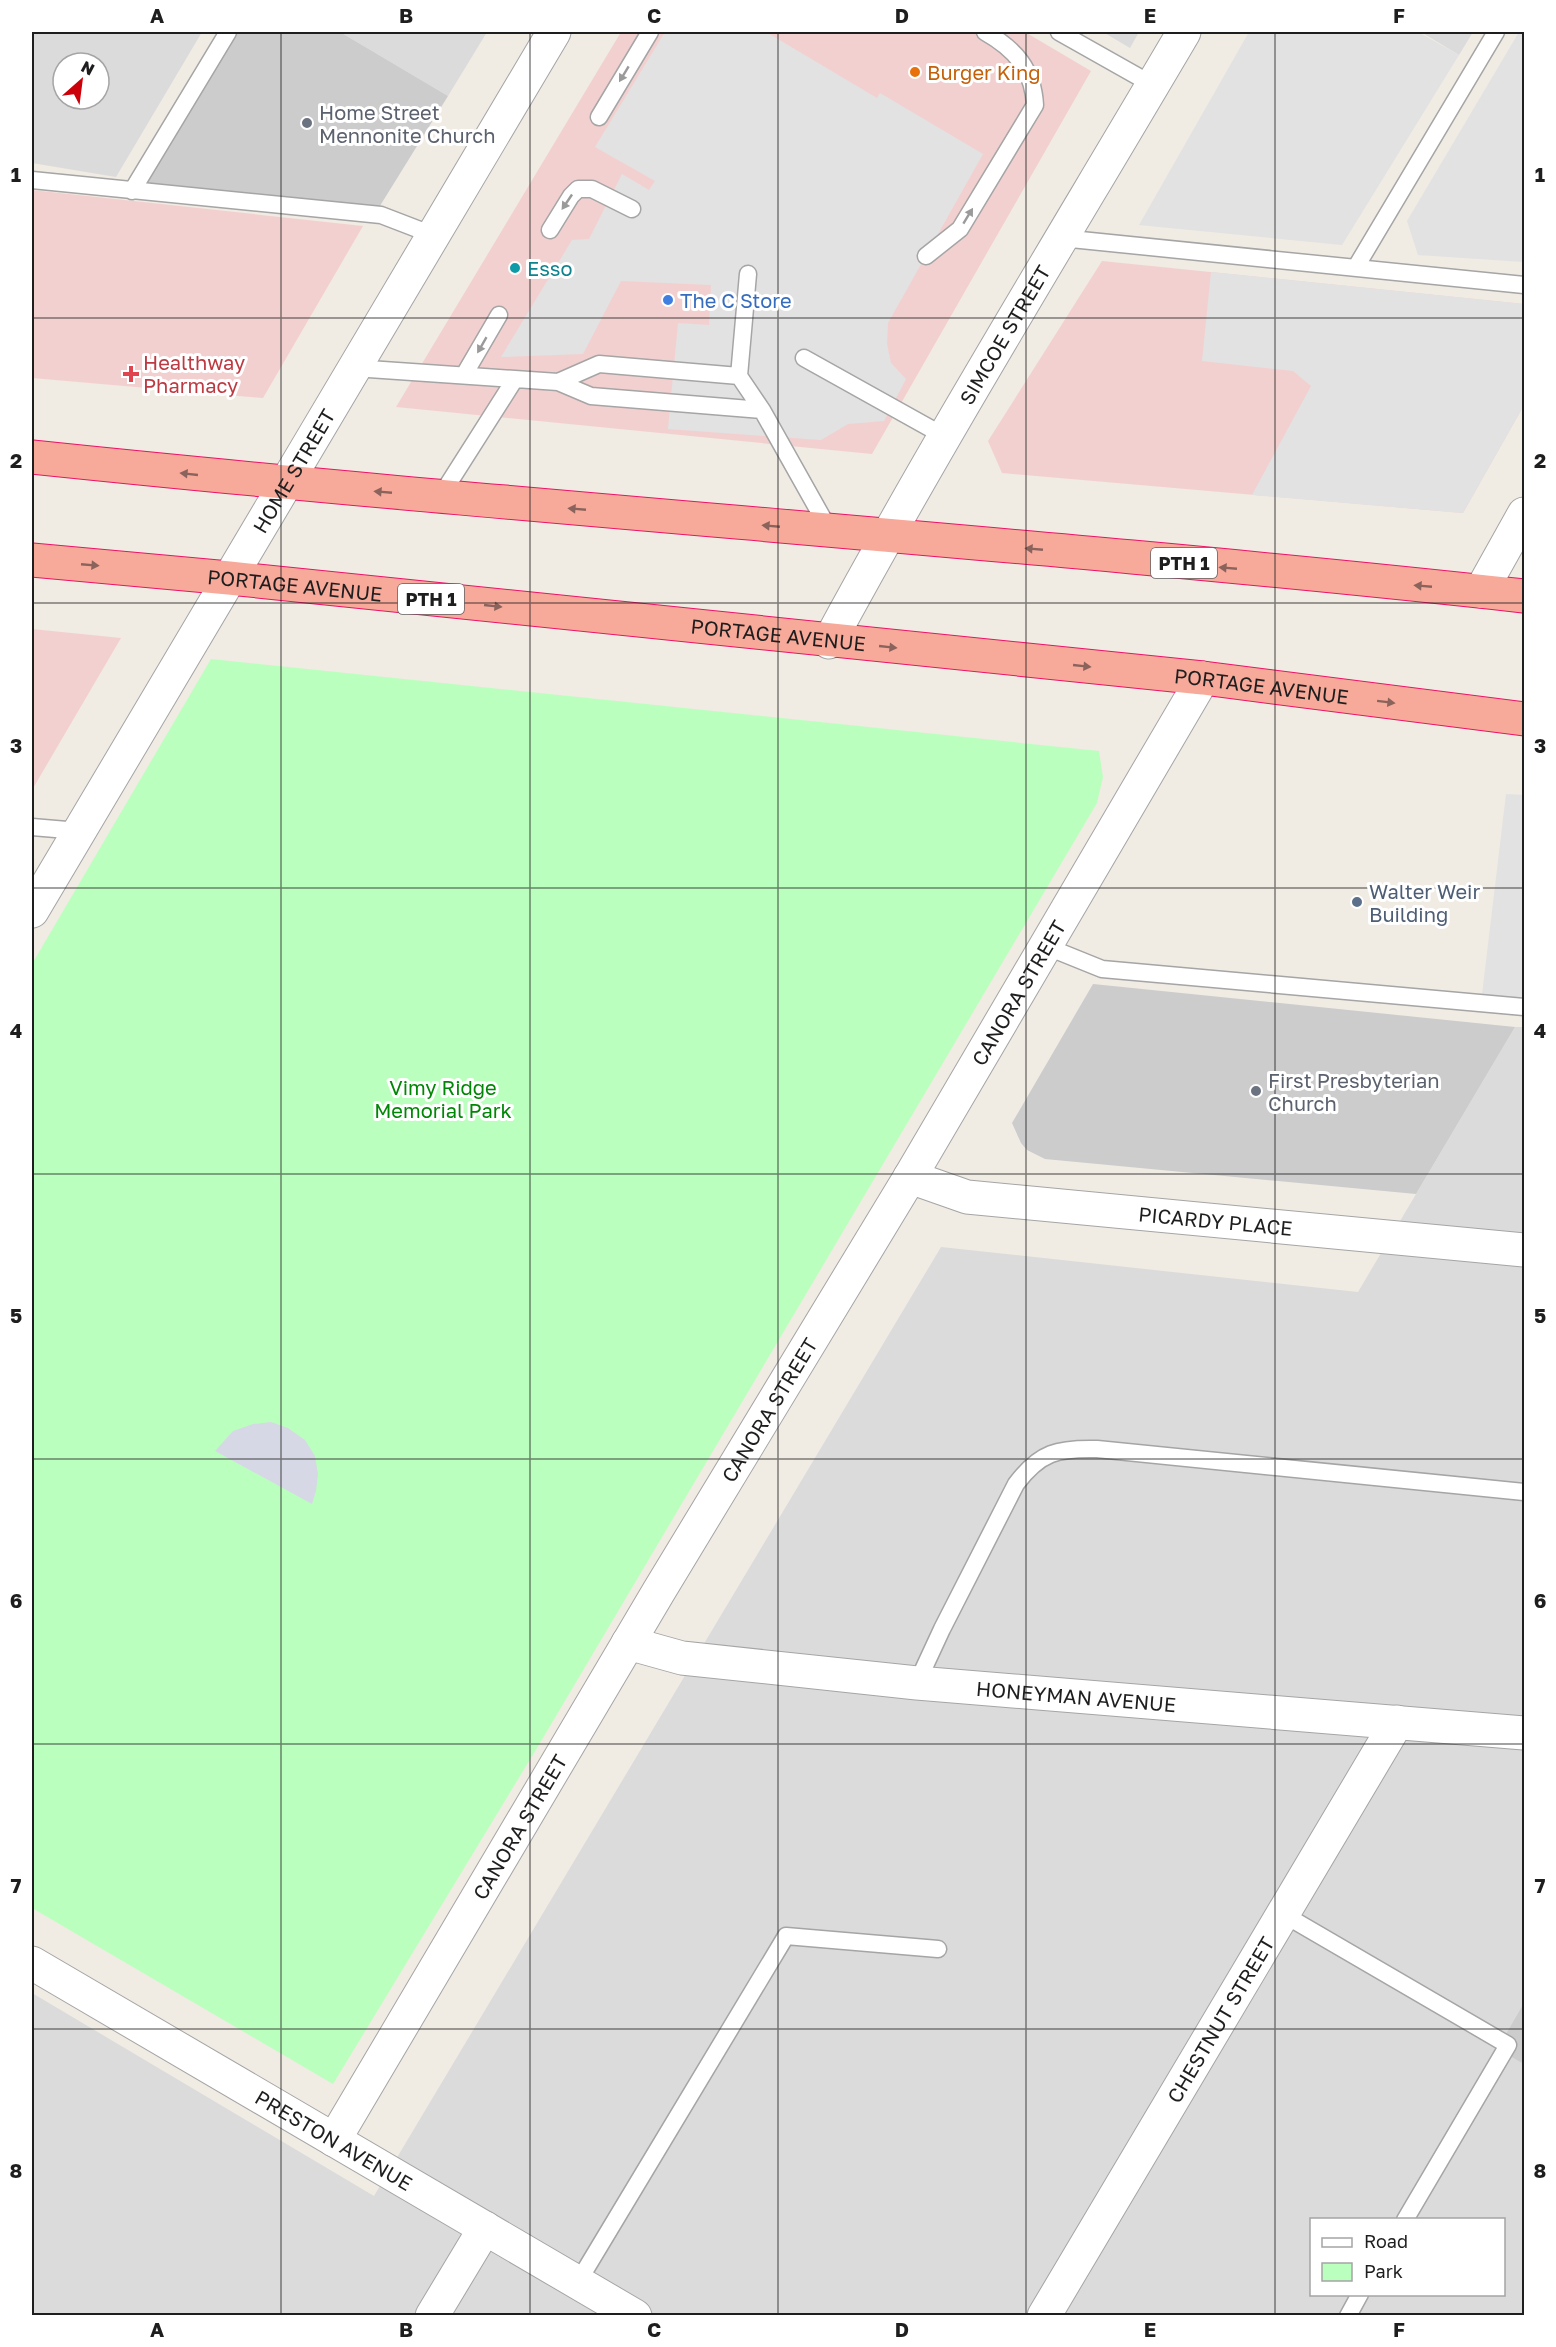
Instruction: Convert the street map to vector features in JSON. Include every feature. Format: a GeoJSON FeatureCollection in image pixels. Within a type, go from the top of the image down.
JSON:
{"type":"FeatureCollection","features":[{"type":"Feature","properties":{"kind":"highway","name":"PTH 1"},"geometry":{"type":"LineString","coordinates":[[32,457],[285,484],[887,536],[1524,596]]}},
{"type":"Feature","properties":{"kind":"highway","name":"PORTAGE AVENUE"},"geometry":{"type":"LineString","coordinates":[[32,560],[230,578],[829,642],[1203,678],[1524,719]]}},
{"type":"Feature","properties":{"kind":"street","name":"HOME STREET"},"geometry":{"type":"LineString","coordinates":[[32,911],[554,32]]}},
{"type":"Feature","properties":{"kind":"street","name":"SIMCOE STREET"},"geometry":{"type":"LineString","coordinates":[[829,642],[944,436],[1184,32]]}},
{"type":"Feature","properties":{"kind":"street"},"geometry":{"type":"LineString","coordinates":[[1481,591],[1524,514]]}},
{"type":"Feature","properties":{"kind":"street","name":"CANORA STREET"},"geometry":{"type":"LineString","coordinates":[[334,2139],[628,1643],[909,1176],[1203,678]]}},
{"type":"Feature","properties":{"kind":"street","name":"PICARDY PLACE"},"geometry":{"type":"LineString","coordinates":[[909,1176],[967,1197],[1524,1250]]}},
{"type":"Feature","properties":{"kind":"street","name":"HONEYMAN AVENUE"},"geometry":{"type":"LineString","coordinates":[[628,1643],[682,1658],[917,1683],[1524,1733]]}},
{"type":"Feature","properties":{"kind":"street","name":"CHESTNUT STREET"},"geometry":{"type":"LineString","coordinates":[[1044,2316],[1397,1722]]}},
{"type":"Feature","properties":{"kind":"street","name":"PRESTON AVENUE"},"geometry":{"type":"LineString","coordinates":[[32,1965],[635,2316]]}},
{"type":"Feature","properties":{"kind":"street"},"geometry":{"type":"LineString","coordinates":[[432,2316],[485,2228]]}},
{"type":"Feature","properties":{"kind":"lane"},"geometry":{"type":"LineString","coordinates":[[132,191],[228,32]]}},
{"type":"Feature","properties":{"kind":"lane"},"geometry":{"type":"LineString","coordinates":[[599,117],[650,32]]}},
{"type":"Feature","properties":{"kind":"lane"},"geometry":{"type":"LineString","coordinates":[[926,256],[960,229],[1035,105],[1034,87],[1022,62],[1005,43],[985,32]]}},
{"type":"Feature","properties":{"kind":"lane"},"geometry":{"type":"LineString","coordinates":[[1059,32],[1153,85]]}},
{"type":"Feature","properties":{"kind":"lane"},"geometry":{"type":"LineString","coordinates":[[1356,267],[1496,32]]}},
{"type":"Feature","properties":{"kind":"lane"},"geometry":{"type":"LineString","coordinates":[[32,180],[381,215],[433,235]]}},
{"type":"Feature","properties":{"kind":"lane"},"geometry":{"type":"LineString","coordinates":[[550,230],[571,196],[578,189],[592,189],[632,209]]}},
{"type":"Feature","properties":{"kind":"lane"},"geometry":{"type":"LineString","coordinates":[[1061,238],[1524,285]]}},
{"type":"Feature","properties":{"kind":"lane"},"geometry":{"type":"LineString","coordinates":[[748,274],[739,376],[762,410],[830,531]]}},
{"type":"Feature","properties":{"kind":"lane"},"geometry":{"type":"LineString","coordinates":[[464,375],[499,315]]}},
{"type":"Feature","properties":{"kind":"lane"},"geometry":{"type":"LineString","coordinates":[[804,358],[944,436]]}},
{"type":"Feature","properties":{"kind":"lane"},"geometry":{"type":"LineString","coordinates":[[558,382],[599,364],[739,376]]}},
{"type":"Feature","properties":{"kind":"lane"},"geometry":{"type":"LineString","coordinates":[[354,368],[558,382],[591,396],[762,410]]}},
{"type":"Feature","properties":{"kind":"lane"},"geometry":{"type":"LineString","coordinates":[[441,497],[515,379]]}},
{"type":"Feature","properties":{"kind":"lane"},"geometry":{"type":"LineString","coordinates":[[32,827],[79,831]]}},
{"type":"Feature","properties":{"kind":"lane"},"geometry":{"type":"LineString","coordinates":[[1045,946],[1102,969],[1524,1007]]}},
{"type":"Feature","properties":{"kind":"lane"},"geometry":{"type":"LineString","coordinates":[[917,1683],[1016,1484],[1041,1458],[1056,1451],[1097,1449],[1524,1492]]}},
{"type":"Feature","properties":{"kind":"lane"},"geometry":{"type":"LineString","coordinates":[[1282,1914],[1508,2045],[1406,2218]]}},
{"type":"Feature","properties":{"kind":"lane"},"geometry":{"type":"LineString","coordinates":[[578,2282],[786,1936],[938,1949]]}},
{"type":"Feature","properties":{"kind":"lane"},"geometry":{"type":"LineString","coordinates":[[1348,2316],[1359,2296]]}},
{"type":"Feature","properties":{"kind":"shaded area"},"geometry":{"type":"Polygon","coordinates":[[[32,32],[202,32],[116,177],[32,163],[32,32]]]}},
{"type":"Feature","properties":{"kind":"shaded area","name":"Home Street Mennonite Church"},"geometry":{"type":"Polygon","coordinates":[[[238,32],[340,32],[448,96],[378,209],[142,187],[238,32]]]}},
{"type":"Feature","properties":{"kind":"shaded area"},"geometry":{"type":"Polygon","coordinates":[[[340,32],[487,32],[448,96],[340,32]]]}},
{"type":"Feature","properties":{"kind":"shaded area"},"geometry":{"type":"Polygon","coordinates":[[[621,32],[1025,32],[1091,71],[872,454],[396,407],[621,32]]]}},
{"type":"Feature","properties":{"kind":"shaded area"},"geometry":{"type":"Polygon","coordinates":[[[665,32],[766,32],[877,98],[880,93],[983,154],[888,323],[887,344],[891,363],[906,379],[884,421],[848,424],[821,440],[668,429],[678,323],[709,325],[711,285],[621,281],[583,354],[501,357],[572,240],[589,239],[622,174],[649,190],[655,181],[595,147],[665,32]]]}},
{"type":"Feature","properties":{"kind":"shaded area"},"geometry":{"type":"Polygon","coordinates":[[[1103,32],[1139,32],[1130,48],[1103,32]]]}},
{"type":"Feature","properties":{"kind":"shaded area"},"geometry":{"type":"Polygon","coordinates":[[[1249,32],[1418,32],[1459,55],[1342,245],[1139,225],[1249,32]]]}},
{"type":"Feature","properties":{"kind":"shaded area"},"geometry":{"type":"Polygon","coordinates":[[[1421,32],[1473,32],[1459,55],[1421,32]]]}},
{"type":"Feature","properties":{"kind":"shaded area"},"geometry":{"type":"Polygon","coordinates":[[[1519,32],[1524,32],[1524,262],[1418,255],[1407,221],[1519,32]]]}},
{"type":"Feature","properties":{"kind":"shaded area"},"geometry":{"type":"Polygon","coordinates":[[[32,190],[363,226],[263,398],[32,378],[32,190]]]}},
{"type":"Feature","properties":{"kind":"shaded area"},"geometry":{"type":"Polygon","coordinates":[[[1102,261],[1524,304],[1524,405],[1463,513],[1002,473],[988,441],[1102,261]]]}},
{"type":"Feature","properties":{"kind":"shaded area"},"geometry":{"type":"Polygon","coordinates":[[[1211,272],[1524,304],[1524,405],[1463,513],[1252,495],[1311,386],[1293,371],[1202,361],[1211,272]]]}},
{"type":"Feature","properties":{"kind":"shaded area"},"geometry":{"type":"Polygon","coordinates":[[[32,629],[121,638],[32,790],[32,629]]]}},
{"type":"Feature","properties":{"kind":"shaded area"},"geometry":{"type":"Polygon","coordinates":[[[1506,794],[1524,795],[1524,1007],[1481,1003],[1506,794]]]}},
{"type":"Feature","properties":{"kind":"shaded area","name":"First Presbyterian Church"},"geometry":{"type":"Polygon","coordinates":[[[1093,984],[1515,1027],[1416,1194],[1045,1159],[1027,1150],[1021,1143],[1012,1123],[1093,984]]]}},
{"type":"Feature","properties":{"kind":"shaded area"},"geometry":{"type":"Polygon","coordinates":[[[1515,1027],[1524,1027],[1524,2315],[32,2316],[32,1993],[374,2196],[941,1247],[1358,1292],[1515,1027]]]}},
{"type":"Feature","properties":{"kind":"shaded area"},"geometry":{"type":"Polygon","coordinates":[[[271,1422],[288,1428],[305,1440],[315,1456],[318,1474],[312,1504],[215,1451],[233,1431],[253,1424],[271,1422]]]}},
{"type":"Feature","properties":{"kind":"shaded area"},"geometry":{"type":"Polygon","coordinates":[[[1524,2003],[1524,2064],[1503,2052],[1502,2041],[1524,2003]]]}},
{"type":"Feature","properties":{"kind":"green space","name":"Vimy Ridge Memorial Park"},"geometry":{"type":"Polygon","coordinates":[[[211,659],[1099,751],[1103,777],[1097,803],[540,1743],[333,2084],[32,1908],[32,964],[211,659]]]}},
{"type":"Feature","properties":{"kind":"place","name":"Burger King"},"geometry":{"type":"Point","coordinates":[915,72]}},
{"type":"Feature","properties":{"kind":"place","name":"Home Street Mennonite Church"},"geometry":{"type":"Point","coordinates":[307,123]}},
{"type":"Feature","properties":{"kind":"place","name":"Esso"},"geometry":{"type":"Point","coordinates":[515,268]}},
{"type":"Feature","properties":{"kind":"place","name":"The C Store"},"geometry":{"type":"Point","coordinates":[668,300]}},
{"type":"Feature","properties":{"kind":"place","name":"Healthway Pharmacy"},"geometry":{"type":"Point","coordinates":[131,374]}},
{"type":"Feature","properties":{"kind":"place","name":"Walter Weir Building"},"geometry":{"type":"Point","coordinates":[1357,902]}},
{"type":"Feature","properties":{"kind":"place","name":"First Presbyterian Church"},"geometry":{"type":"Point","coordinates":[1256,1091]}}]}
